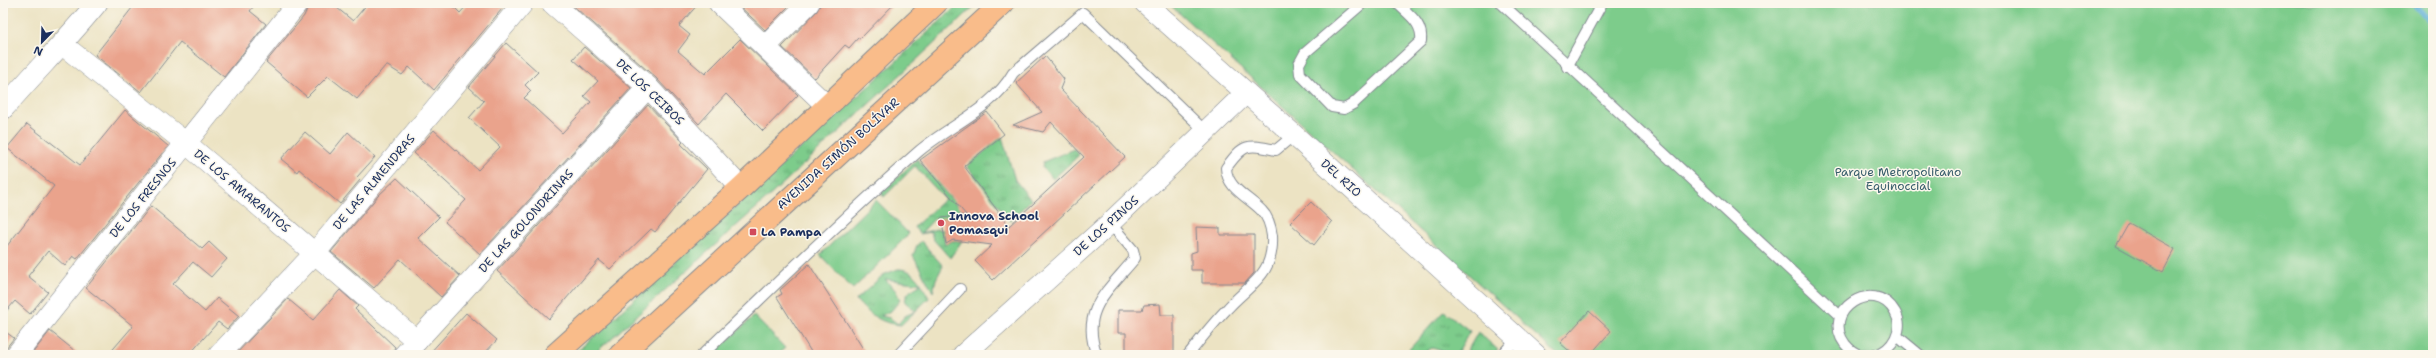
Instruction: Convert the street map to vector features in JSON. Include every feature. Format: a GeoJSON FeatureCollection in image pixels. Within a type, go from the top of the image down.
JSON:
{"type":"FeatureCollection","features":[{"type":"Feature","properties":{"kind":"highway"},"geometry":{"type":"LineString","coordinates":[[555,355],[741,188],[936,3]]}},
{"type":"Feature","properties":{"kind":"highway","name":"AVENIDA SIMÓN BOLÍVAR"},"geometry":{"type":"LineString","coordinates":[[620,355],[1003,3]]}},
{"type":"Feature","properties":{"kind":"street"},"geometry":{"type":"LineString","coordinates":[[3,109],[30,77],[63,45],[97,3]]}},
{"type":"Feature","properties":{"kind":"street","name":"DE LOS FRESNOS"},"geometry":{"type":"LineString","coordinates":[[16,355],[187,144],[298,3]]}},
{"type":"Feature","properties":{"kind":"street","name":"DE LAS ALMENDRAS"},"geometry":{"type":"LineString","coordinates":[[218,355],[315,253],[523,3]]}},
{"type":"Feature","properties":{"kind":"street","name":"DE LOS CEIBOS"},"geometry":{"type":"LineString","coordinates":[[552,3],[648,87],[741,188]]}},
{"type":"Feature","properties":{"kind":"street"},"geometry":{"type":"LineString","coordinates":[[719,3],[766,46],[828,107]]}},
{"type":"Feature","properties":{"kind":"street"},"geometry":{"type":"LineString","coordinates":[[766,46],[810,3]]}},
{"type":"Feature","properties":{"kind":"street","name":"DEL RIO"},"geometry":{"type":"LineString","coordinates":[[1145,3],[1294,135],[1536,355]]}},
{"type":"Feature","properties":{"kind":"street","name":"DE LOS AMARANTOS"},"geometry":{"type":"LineString","coordinates":[[63,45],[187,144],[315,253],[410,348]]}},
{"type":"Feature","properties":{"kind":"street","name":"DE LAS GOLONDRINAS"},"geometry":{"type":"LineString","coordinates":[[410,348],[648,87]]}},
{"type":"Feature","properties":{"kind":"street","name":"DE LOS PINOS"},"geometry":{"type":"LineString","coordinates":[[963,355],[1110,223],[1246,93]]}},
{"type":"Feature","properties":{"kind":"lane"},"geometry":{"type":"LineString","coordinates":[[1362,3],[1305,53],[1299,64],[1300,74],[1332,107],[1344,109],[1353,104],[1421,41],[1422,30],[1418,23],[1397,3]]}},
{"type":"Feature","properties":{"kind":"lane"},"geometry":{"type":"LineString","coordinates":[[1501,3],[1567,67],[1840,316]]}},
{"type":"Feature","properties":{"kind":"lane"},"geometry":{"type":"LineString","coordinates":[[1567,67],[1602,3]]}},
{"type":"Feature","properties":{"kind":"lane"},"geometry":{"type":"LineString","coordinates":[[702,355],[920,150],[994,96],[1006,84],[1013,73],[1083,13],[1206,132]]}},
{"type":"Feature","properties":{"kind":"lane"},"geometry":{"type":"LineString","coordinates":[[1188,355],[1228,307],[1254,285],[1266,269],[1272,252],[1271,229],[1263,212],[1234,187],[1227,178],[1226,168],[1243,147],[1252,145],[1276,150],[1294,135]]}},
{"type":"Feature","properties":{"kind":"lane"},"geometry":{"type":"LineString","coordinates":[[1096,355],[1092,342],[1091,318],[1103,294],[1135,258],[1132,250],[1110,223]]}},
{"type":"Feature","properties":{"kind":"lane"},"geometry":{"type":"LineString","coordinates":[[898,355],[960,289]]}},
{"type":"Feature","properties":{"kind":"lane"},"geometry":{"type":"LineString","coordinates":[[1862,355],[1848,349],[1841,340],[1838,328],[1840,316],[1845,306],[1855,299],[1866,296],[1878,298],[1888,303],[1895,313],[1898,324],[1897,336],[1891,346],[1882,353],[1875,355]]}},
{"type":"Feature","properties":{"kind":"lane"},"geometry":{"type":"LineString","coordinates":[[1897,336],[1920,355]]}},
{"type":"Feature","properties":{"kind":"lane"},"geometry":{"type":"LineString","coordinates":[[1502,355],[1517,338]]}},
{"type":"Feature","properties":{"kind":"green space"},"geometry":{"type":"Polygon","coordinates":[[[960,3],[978,3],[763,202],[593,355],[573,355],[960,3]]]}},
{"type":"Feature","properties":{"kind":"green space","name":"Parque Metropolitano Equinoccial"},"geometry":{"type":"Polygon","coordinates":[[[1168,3],[2433,3],[2433,355],[1558,355],[1168,3]]]}},
{"type":"Feature","properties":{"kind":"green space"},"geometry":{"type":"Polygon","coordinates":[[[1002,137],[1015,180],[1031,200],[1010,221],[967,166],[1002,137]]]}},
{"type":"Feature","properties":{"kind":"green space"},"geometry":{"type":"Polygon","coordinates":[[[1074,149],[1079,155],[1053,179],[1042,167],[1043,162],[1074,149]]]}},
{"type":"Feature","properties":{"kind":"green space"},"geometry":{"type":"Polygon","coordinates":[[[917,159],[970,221],[964,238],[962,241],[950,258],[933,239],[931,232],[920,234],[914,227],[945,199],[915,166],[884,197],[881,193],[917,159]],[[935,218],[921,233],[937,229],[943,230],[945,245],[952,241],[962,241],[954,222],[935,218]]]}},
{"type":"Feature","properties":{"kind":"green space"},"geometry":{"type":"Polygon","coordinates":[[[876,200],[909,234],[853,289],[820,255],[876,200]]]}},
{"type":"Feature","properties":{"kind":"green space"},"geometry":{"type":"Polygon","coordinates":[[[921,241],[943,266],[936,279],[933,292],[913,256],[917,245],[921,241]]]}},
{"type":"Feature","properties":{"kind":"green space"},"geometry":{"type":"Polygon","coordinates":[[[898,269],[914,274],[921,284],[885,279],[896,291],[900,300],[892,310],[881,316],[890,318],[898,324],[905,316],[915,311],[901,325],[888,323],[871,314],[856,300],[883,275],[898,269]]]}},
{"type":"Feature","properties":{"kind":"green space"},"geometry":{"type":"Polygon","coordinates":[[[921,284],[929,298],[916,311],[905,302],[910,291],[921,284]]]}},
{"type":"Feature","properties":{"kind":"green space"},"geometry":{"type":"Polygon","coordinates":[[[1444,311],[1470,331],[1456,355],[1432,348],[1420,355],[1404,355],[1444,311]]]}},
{"type":"Feature","properties":{"kind":"green space"},"geometry":{"type":"Polygon","coordinates":[[[754,316],[785,348],[777,355],[712,355],[754,316]]]}},
{"type":"Feature","properties":{"kind":"green space"},"geometry":{"type":"Polygon","coordinates":[[[1478,332],[1498,350],[1493,355],[1465,355],[1478,332]]]}},
{"type":"Feature","properties":{"kind":"building"},"geometry":{"type":"Polygon","coordinates":[[[136,3],[256,3],[250,11],[266,24],[224,77],[180,42],[141,92],[95,55],[136,3]]]}},
{"type":"Feature","properties":{"kind":"building"},"geometry":{"type":"Polygon","coordinates":[[[310,3],[331,3],[353,21],[368,3],[450,3],[460,13],[469,3],[507,3],[434,90],[409,67],[402,75],[386,65],[357,99],[328,76],[307,97],[266,62],[304,16],[310,3]]]}},
{"type":"Feature","properties":{"kind":"building"},"geometry":{"type":"Polygon","coordinates":[[[570,3],[699,3],[679,26],[690,35],[678,51],[705,74],[740,39],[798,95],[763,131],[726,94],[699,124],[656,78],[570,3]]]}},
{"type":"Feature","properties":{"kind":"building"},"geometry":{"type":"Polygon","coordinates":[[[736,3],[792,3],[765,30],[736,3]]]}},
{"type":"Feature","properties":{"kind":"building"},"geometry":{"type":"Polygon","coordinates":[[[821,3],[895,3],[860,39],[858,38],[849,48],[845,45],[815,78],[782,47],[817,11],[821,3]]]}},
{"type":"Feature","properties":{"kind":"building"},"geometry":{"type":"Polygon","coordinates":[[[506,43],[538,72],[525,85],[531,91],[524,98],[562,133],[591,102],[584,96],[598,81],[573,59],[584,47],[631,88],[480,254],[445,222],[466,200],[414,153],[434,130],[478,170],[500,147],[469,118],[484,101],[469,87],[506,43]]]}},
{"type":"Feature","properties":{"kind":"building"},"geometry":{"type":"Polygon","coordinates":[[[1045,56],[1064,79],[1060,89],[1125,157],[993,280],[975,261],[992,245],[953,240],[946,244],[941,218],[966,215],[920,160],[987,112],[1004,134],[964,166],[1009,226],[1084,157],[1051,122],[1043,132],[1013,125],[1042,112],[1016,83],[1045,56]]]}},
{"type":"Feature","properties":{"kind":"building"},"geometry":{"type":"Polygon","coordinates":[[[648,105],[683,142],[681,144],[707,169],[655,232],[651,229],[610,269],[599,260],[549,319],[497,271],[648,105]]]}},
{"type":"Feature","properties":{"kind":"building"},"geometry":{"type":"Polygon","coordinates":[[[125,110],[168,146],[77,259],[73,256],[65,266],[48,251],[28,276],[48,292],[30,314],[15,301],[3,315],[3,251],[54,186],[7,148],[27,124],[80,165],[125,110]]]}},
{"type":"Feature","properties":{"kind":"building"},"geometry":{"type":"Polygon","coordinates":[[[305,132],[330,154],[348,132],[375,157],[357,177],[360,180],[340,204],[299,169],[297,172],[281,159],[305,132]]]}},
{"type":"Feature","properties":{"kind":"building"},"geometry":{"type":"Polygon","coordinates":[[[397,178],[439,217],[418,238],[460,276],[441,297],[400,259],[374,288],[331,252],[378,196],[397,178]]]}},
{"type":"Feature","properties":{"kind":"building"},"geometry":{"type":"Polygon","coordinates":[[[1311,202],[1332,222],[1314,245],[1290,223],[1311,202]]]}},
{"type":"Feature","properties":{"kind":"building"},"geometry":{"type":"Polygon","coordinates":[[[151,206],[202,249],[209,242],[227,259],[211,277],[193,262],[173,284],[205,312],[217,298],[239,316],[227,329],[218,322],[189,355],[108,355],[133,326],[86,288],[151,206]]]}},
{"type":"Feature","properties":{"kind":"building"},"geometry":{"type":"Polygon","coordinates":[[[2129,223],[2175,249],[2163,272],[2116,246],[2129,223]]]}},
{"type":"Feature","properties":{"kind":"building"},"geometry":{"type":"Polygon","coordinates":[[[1196,227],[1220,228],[1220,235],[1254,235],[1254,273],[1245,283],[1202,283],[1202,270],[1191,270],[1191,253],[1197,251],[1196,227]]]}},
{"type":"Feature","properties":{"kind":"building"},"geometry":{"type":"Polygon","coordinates":[[[809,264],[867,355],[813,355],[777,297],[782,294],[780,290],[809,264]]]}},
{"type":"Feature","properties":{"kind":"building"},"geometry":{"type":"Polygon","coordinates":[[[340,290],[358,306],[355,309],[395,347],[392,355],[235,355],[288,299],[313,320],[340,290]]]}},
{"type":"Feature","properties":{"kind":"building"},"geometry":{"type":"Polygon","coordinates":[[[1160,304],[1161,315],[1174,315],[1174,355],[1126,355],[1126,333],[1118,333],[1118,310],[1142,310],[1144,305],[1160,304]]]}},
{"type":"Feature","properties":{"kind":"building"},"geometry":{"type":"Polygon","coordinates":[[[1589,311],[1611,331],[1590,355],[1574,355],[1560,343],[1589,311]]]}},
{"type":"Feature","properties":{"kind":"building"},"geometry":{"type":"Polygon","coordinates":[[[466,313],[497,340],[483,355],[428,355],[466,313]]]}},
{"type":"Feature","properties":{"kind":"building"},"geometry":{"type":"Polygon","coordinates":[[[3,330],[14,338],[6,348],[4,355],[3,330]]]}},
{"type":"Feature","properties":{"kind":"building"},"geometry":{"type":"Polygon","coordinates":[[[50,331],[80,355],[31,355],[50,331]]]}},
{"type":"Feature","properties":{"kind":"waterway"},"geometry":{"type":"LineString","coordinates":[[2414,3],[2433,24]]}},
{"type":"Feature","properties":{"kind":"place","name":"Innova School Pomasqui"},"geometry":{"type":"Point","coordinates":[941,223]}},
{"type":"Feature","properties":{"kind":"place","name":"La Pampa"},"geometry":{"type":"Point","coordinates":[753,232]}}]}
